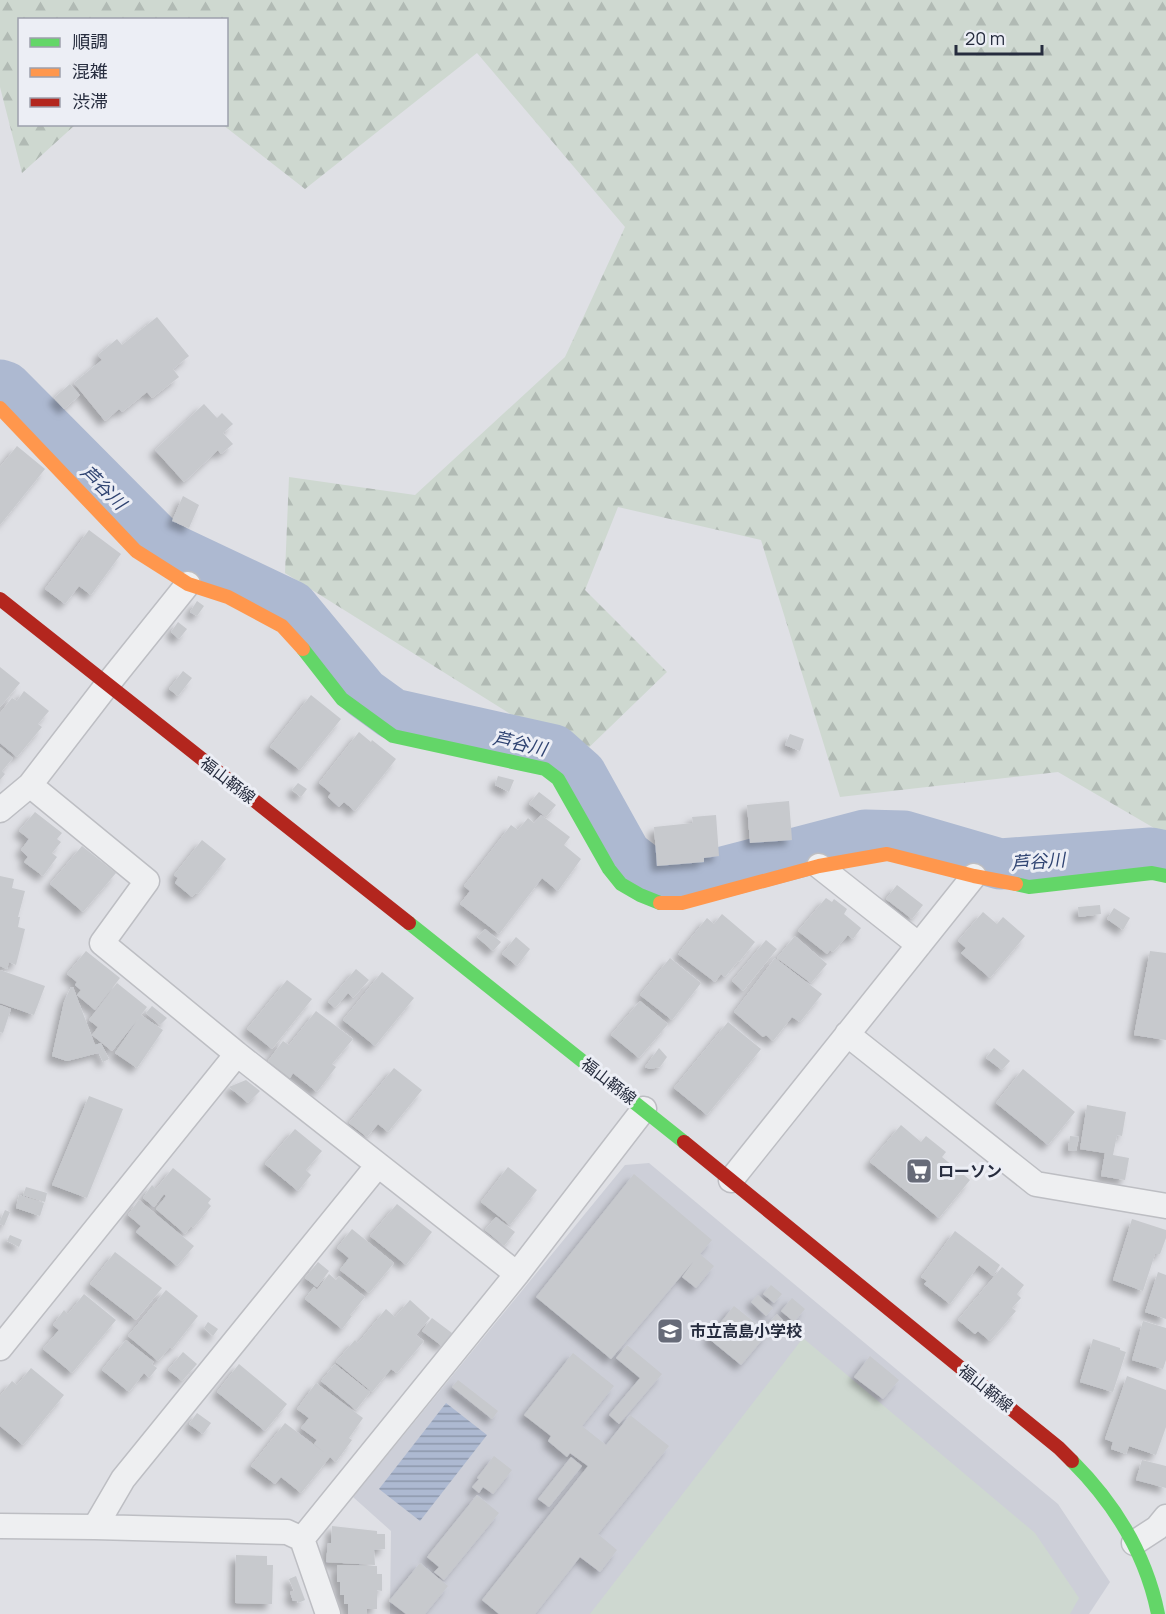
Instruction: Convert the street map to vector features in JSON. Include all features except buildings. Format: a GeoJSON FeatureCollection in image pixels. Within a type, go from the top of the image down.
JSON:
{"type":"FeatureCollection","features":[{"type":"Feature","properties":{"kind":"main road"},"geometry":{"type":"LineString","coordinates":[[0,408],[136,551],[188,584],[246,605],[282,626],[342,699],[393,736],[544,770],[558,779],[609,869],[621,884],[640,895],[660,903],[682,903],[819,866],[887,854],[1029,887],[1152,873],[1166,876]]}},
{"type":"Feature","properties":{"kind":"main road","name":"福山鞆線"},"geometry":{"type":"LineString","coordinates":[[0,599],[644,1109],[1059,1448],[1101,1492],[1134,1543],[1155,1593],[1158,1614]]}},
{"type":"Feature","properties":{"kind":"street"},"geometry":{"type":"LineString","coordinates":[[0,810],[30,786],[188,584]]}},
{"type":"Feature","properties":{"kind":"street"},"geometry":{"type":"LineString","coordinates":[[30,786],[147,881],[102,943],[237,1054],[517,1274]]}},
{"type":"Feature","properties":{"kind":"street"},"geometry":{"type":"LineString","coordinates":[[819,866],[919,945]]}},
{"type":"Feature","properties":{"kind":"street"},"geometry":{"type":"LineString","coordinates":[[731,1180],[974,876]]}},
{"type":"Feature","properties":{"kind":"street"},"geometry":{"type":"LineString","coordinates":[[847,1034],[1036,1184],[1166,1206]]}},
{"type":"Feature","properties":{"kind":"street"},"geometry":{"type":"LineString","coordinates":[[0,1348],[237,1054]]}},
{"type":"Feature","properties":{"kind":"street"},"geometry":{"type":"LineString","coordinates":[[302,1539],[517,1274],[644,1109]]}},
{"type":"Feature","properties":{"kind":"street"},"geometry":{"type":"LineString","coordinates":[[95,1527],[123,1479],[378,1165]]}},
{"type":"Feature","properties":{"kind":"street"},"geometry":{"type":"LineString","coordinates":[[1134,1543],[1157,1528],[1166,1517]]}},
{"type":"Feature","properties":{"kind":"street"},"geometry":{"type":"LineString","coordinates":[[0,1526],[287,1532],[302,1539],[328,1614]]}},
{"type":"Feature","properties":{"kind":"shaded area","name":"市立高島小学校"},"geometry":{"type":"Polygon","coordinates":[[[649,1163],[1058,1504],[1110,1582],[1089,1614],[390,1614],[391,1531],[353,1497],[625,1165],[649,1163]]]}},
{"type":"Feature","properties":{"kind":"green space"},"geometry":{"type":"Polygon","coordinates":[[[0,0],[1166,0],[1166,835],[1058,772],[840,797],[761,540],[618,507],[585,590],[667,672],[579,757],[285,573],[289,477],[415,495],[565,357],[625,227],[477,53],[305,189],[224,126],[228,126],[228,18],[18,18],[18,126],[74,126],[22,173],[0,87],[0,0]]]}},
{"type":"Feature","properties":{"kind":"green space"},"geometry":{"type":"Polygon","coordinates":[[[803,1338],[1035,1533],[1079,1598],[1070,1614],[590,1614],[803,1338]]]}},
{"type":"Feature","properties":{"kind":"water"},"geometry":{"type":"Polygon","coordinates":[[[446,1403],[487,1435],[420,1521],[379,1489],[446,1403]]]}},
{"type":"Feature","properties":{"kind":"waterway","name":"芦谷川"},"geometry":{"type":"LineString","coordinates":[[0,385],[6,387],[163,545],[292,606],[364,693],[393,714],[554,750],[581,774],[626,855],[657,879],[681,883],[865,835],[904,836],[1000,864],[1151,853],[1166,856]]}},
{"type":"Feature","properties":{"kind":"traffic: fast"},"geometry":{"type":"LineString","coordinates":[[303,649],[342,699],[393,736],[545,769],[558,779],[609,869],[621,884],[660,903]]}},
{"type":"Feature","properties":{"kind":"traffic: fast"},"geometry":{"type":"LineString","coordinates":[[1016,884],[1029,887],[1152,873],[1166,876]]}},
{"type":"Feature","properties":{"kind":"traffic: fast"},"geometry":{"type":"LineString","coordinates":[[409,923],[684,1142]]}},
{"type":"Feature","properties":{"kind":"traffic: fast"},"geometry":{"type":"LineString","coordinates":[[1072,1461],[1088,1477],[1127,1531],[1146,1571],[1158,1614]]}},
{"type":"Feature","properties":{"kind":"traffic: slow"},"geometry":{"type":"LineString","coordinates":[[0,408],[136,551],[188,584],[228,597],[282,626],[303,649]]}},
{"type":"Feature","properties":{"kind":"traffic: slow"},"geometry":{"type":"LineString","coordinates":[[660,903],[682,903],[819,866],[887,854],[1016,884]]}},
{"type":"Feature","properties":{"kind":"traffic: jam"},"geometry":{"type":"LineString","coordinates":[[0,599],[409,923]]}},
{"type":"Feature","properties":{"kind":"traffic: jam"},"geometry":{"type":"LineString","coordinates":[[684,1142],[1072,1461]]}},
{"type":"Feature","properties":{"kind":"place","name":"ローソン"},"geometry":{"type":"Point","coordinates":[919,1171]}},
{"type":"Feature","properties":{"kind":"place","name":"市立高島小学校"},"geometry":{"type":"Point","coordinates":[670,1331]}}]}
